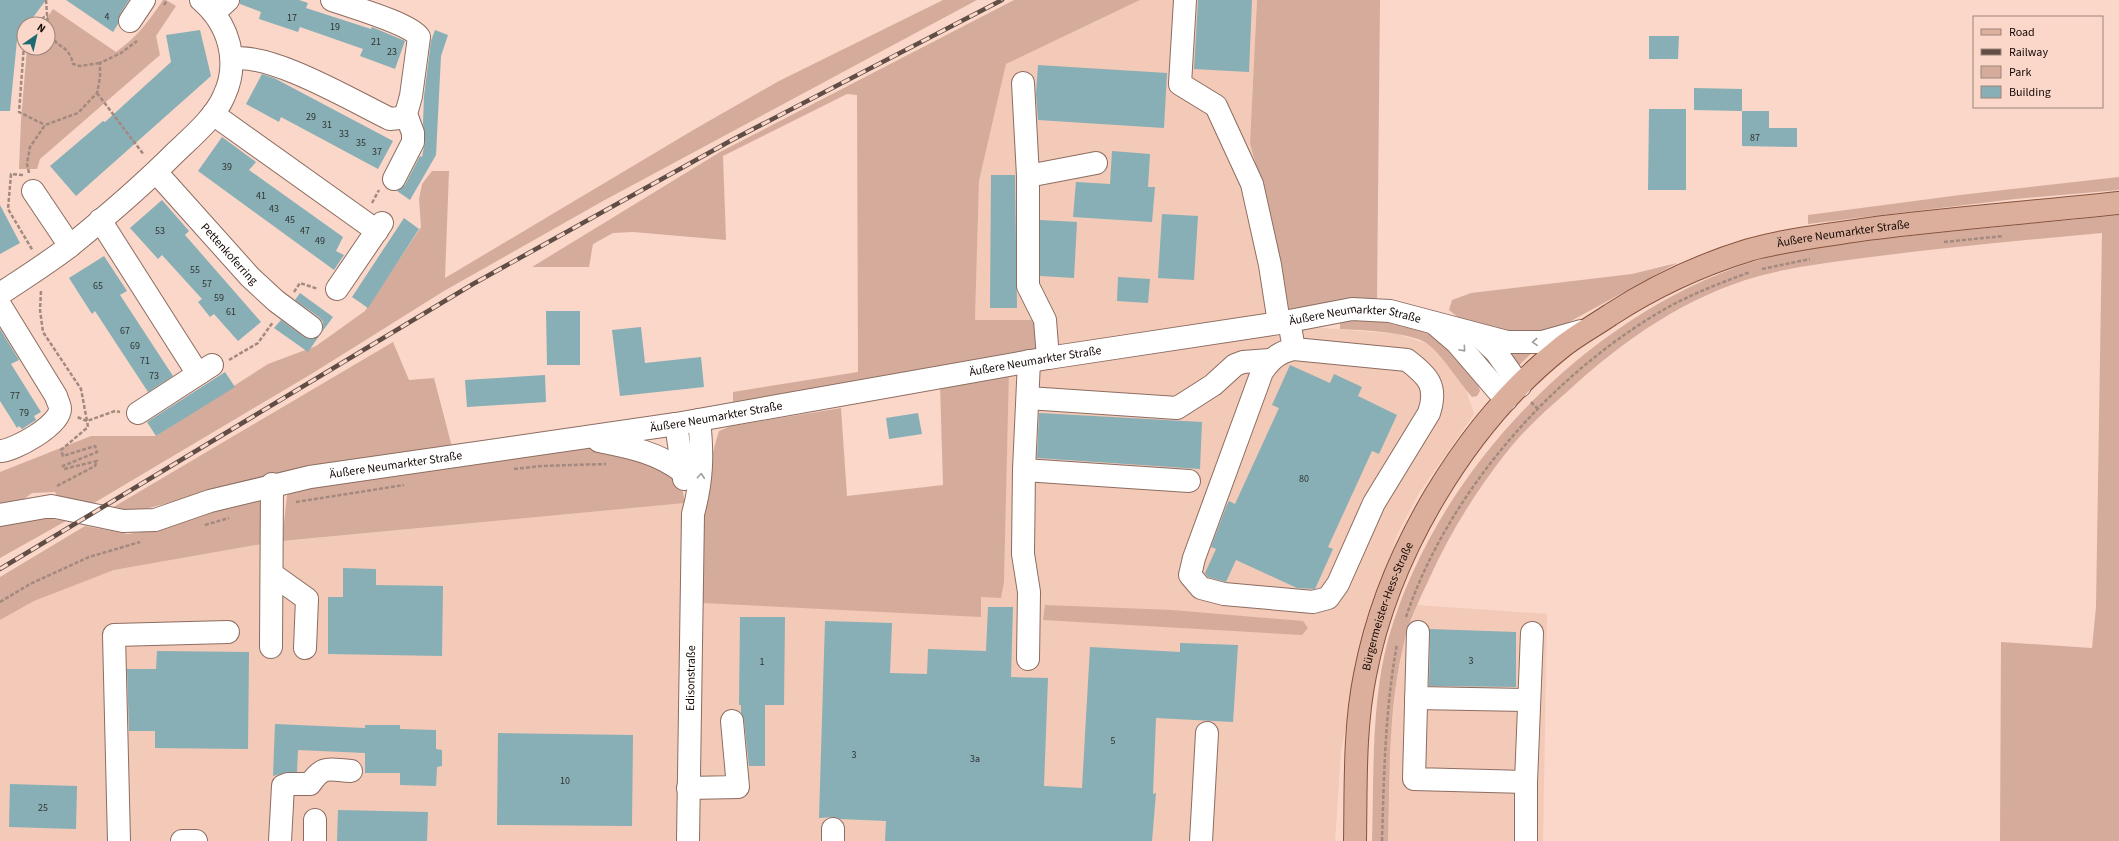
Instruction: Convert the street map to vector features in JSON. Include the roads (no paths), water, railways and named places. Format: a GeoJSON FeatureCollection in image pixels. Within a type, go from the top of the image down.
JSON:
{"type":"FeatureCollection","features":[{"type":"Feature","properties":{"kind":"main road","name":"Äußere Neumarkter Straße"},"geometry":{"type":"LineString","coordinates":[[1513,393],[1561,347],[1586,329],[1626,304],[1658,286],[1712,263],[1751,250],[1819,236],[1898,225],[2119,203]]}},
{"type":"Feature","properties":{"kind":"main road","name":"Bürgermeister-Hess-Straße"},"geometry":{"type":"LineString","coordinates":[[1355,841],[1358,728],[1364,677],[1373,638],[1388,592],[1417,528],[1434,498],[1453,468],[1513,393]]}},
{"type":"Feature","properties":{"kind":"street"},"geometry":{"type":"LineString","coordinates":[[332,0],[415,32],[419,37],[411,96],[406,114],[413,133],[413,142],[394,179]]}},
{"type":"Feature","properties":{"kind":"street"},"geometry":{"type":"LineString","coordinates":[[1185,0],[1180,84],[1216,106],[1252,184],[1284,322],[1294,349]]}},
{"type":"Feature","properties":{"kind":"street"},"geometry":{"type":"LineString","coordinates":[[0,294],[70,246],[156,172],[212,114],[225,95],[233,59],[231,47],[214,4]]}},
{"type":"Feature","properties":{"kind":"street"},"geometry":{"type":"LineString","coordinates":[[136,28],[152,6]]}},
{"type":"Feature","properties":{"kind":"street"},"geometry":{"type":"LineString","coordinates":[[233,59],[243,57],[274,64],[390,119],[399,118],[406,114]]}},
{"type":"Feature","properties":{"kind":"street"},"geometry":{"type":"LineString","coordinates":[[1022,83],[1028,176],[1028,286],[1045,320],[1039,360],[1028,398],[1024,470],[1023,554],[1029,592],[1028,659]]}},
{"type":"Feature","properties":{"kind":"street"},"geometry":{"type":"LineString","coordinates":[[212,114],[374,225],[337,289]]}},
{"type":"Feature","properties":{"kind":"street"},"geometry":{"type":"LineString","coordinates":[[1028,176],[1096,163]]}},
{"type":"Feature","properties":{"kind":"street","name":"Pettenkoferring"},"geometry":{"type":"LineString","coordinates":[[156,172],[250,277],[276,301],[311,327]]}},
{"type":"Feature","properties":{"kind":"street"},"geometry":{"type":"LineString","coordinates":[[33,191],[70,246]]}},
{"type":"Feature","properties":{"kind":"street"},"geometry":{"type":"LineString","coordinates":[[100,220],[205,370],[138,413]]}},
{"type":"Feature","properties":{"kind":"street"},"geometry":{"type":"LineString","coordinates":[[0,305],[56,396],[60,409],[57,417],[44,431],[8,452],[0,452]]}},
{"type":"Feature","properties":{"kind":"street","name":"Äußere Neumarkter Straße"},"geometry":{"type":"LineString","coordinates":[[0,515],[40,507],[65,508],[123,521],[155,520],[210,501],[272,484],[310,477],[676,424],[1039,360],[1284,322],[1352,309],[1371,309],[1407,315],[1507,342],[1532,343],[1554,340],[1586,329]]}},
{"type":"Feature","properties":{"kind":"street","name":"Äußere Neumarkter Straße"},"geometry":{"type":"LineString","coordinates":[[1434,323],[1513,393]]}},
{"type":"Feature","properties":{"kind":"street","name":"Äußere Neumarkter Straße"},"geometry":{"type":"LineString","coordinates":[[1477,334],[1496,352],[1513,393]]}},
{"type":"Feature","properties":{"kind":"street"},"geometry":{"type":"LineString","coordinates":[[1294,349],[1407,360],[1422,371],[1432,386],[1433,399],[1429,413],[1374,503],[1338,584],[1328,598],[1313,602],[1224,594],[1201,588],[1190,575],[1194,558],[1262,372],[1270,360],[1283,352],[1294,349]]}},
{"type":"Feature","properties":{"kind":"street"},"geometry":{"type":"LineString","coordinates":[[1028,398],[1177,408],[1213,385],[1235,365],[1243,362],[1270,360]]}},
{"type":"Feature","properties":{"kind":"street","name":"Edisonstraße"},"geometry":{"type":"LineString","coordinates":[[688,841],[693,514],[700,487],[702,470],[699,420]]}},
{"type":"Feature","properties":{"kind":"street","name":"Edisonstraße"},"geometry":{"type":"LineString","coordinates":[[676,424],[683,475],[693,514]]}},
{"type":"Feature","properties":{"kind":"street"},"geometry":{"type":"LineString","coordinates":[[582,438],[650,453],[666,460],[683,475]]}},
{"type":"Feature","properties":{"kind":"street"},"geometry":{"type":"LineString","coordinates":[[1024,470],[1189,481]]}},
{"type":"Feature","properties":{"kind":"street"},"geometry":{"type":"LineString","coordinates":[[271,647],[272,484]]}},
{"type":"Feature","properties":{"kind":"street"},"geometry":{"type":"LineString","coordinates":[[272,574],[307,599],[305,648]]}},
{"type":"Feature","properties":{"kind":"street"},"geometry":{"type":"LineString","coordinates":[[1407,631],[1416,698],[1414,779],[1526,782]]}},
{"type":"Feature","properties":{"kind":"street"},"geometry":{"type":"LineString","coordinates":[[119,841],[114,635],[228,632]]}},
{"type":"Feature","properties":{"kind":"street"},"geometry":{"type":"LineString","coordinates":[[1526,841],[1528,700],[1532,633]]}},
{"type":"Feature","properties":{"kind":"street"},"geometry":{"type":"LineString","coordinates":[[1416,698],[1528,700]]}},
{"type":"Feature","properties":{"kind":"street"},"geometry":{"type":"LineString","coordinates":[[688,788],[738,787],[732,721]]}},
{"type":"Feature","properties":{"kind":"street"},"geometry":{"type":"LineString","coordinates":[[1201,841],[1207,733]]}},
{"type":"Feature","properties":{"kind":"street"},"geometry":{"type":"LineString","coordinates":[[280,841],[283,786],[288,784],[310,784],[318,773],[323,770],[351,771]]}},
{"type":"Feature","properties":{"kind":"street"},"geometry":{"type":"LineString","coordinates":[[315,820],[315,841]]}},
{"type":"Feature","properties":{"kind":"street"},"geometry":{"type":"LineString","coordinates":[[182,841],[196,841]]}},
{"type":"Feature","properties":{"kind":"railway"},"geometry":{"type":"LineString","coordinates":[[0,569],[473,284],[732,140],[1002,0]]}}]}
